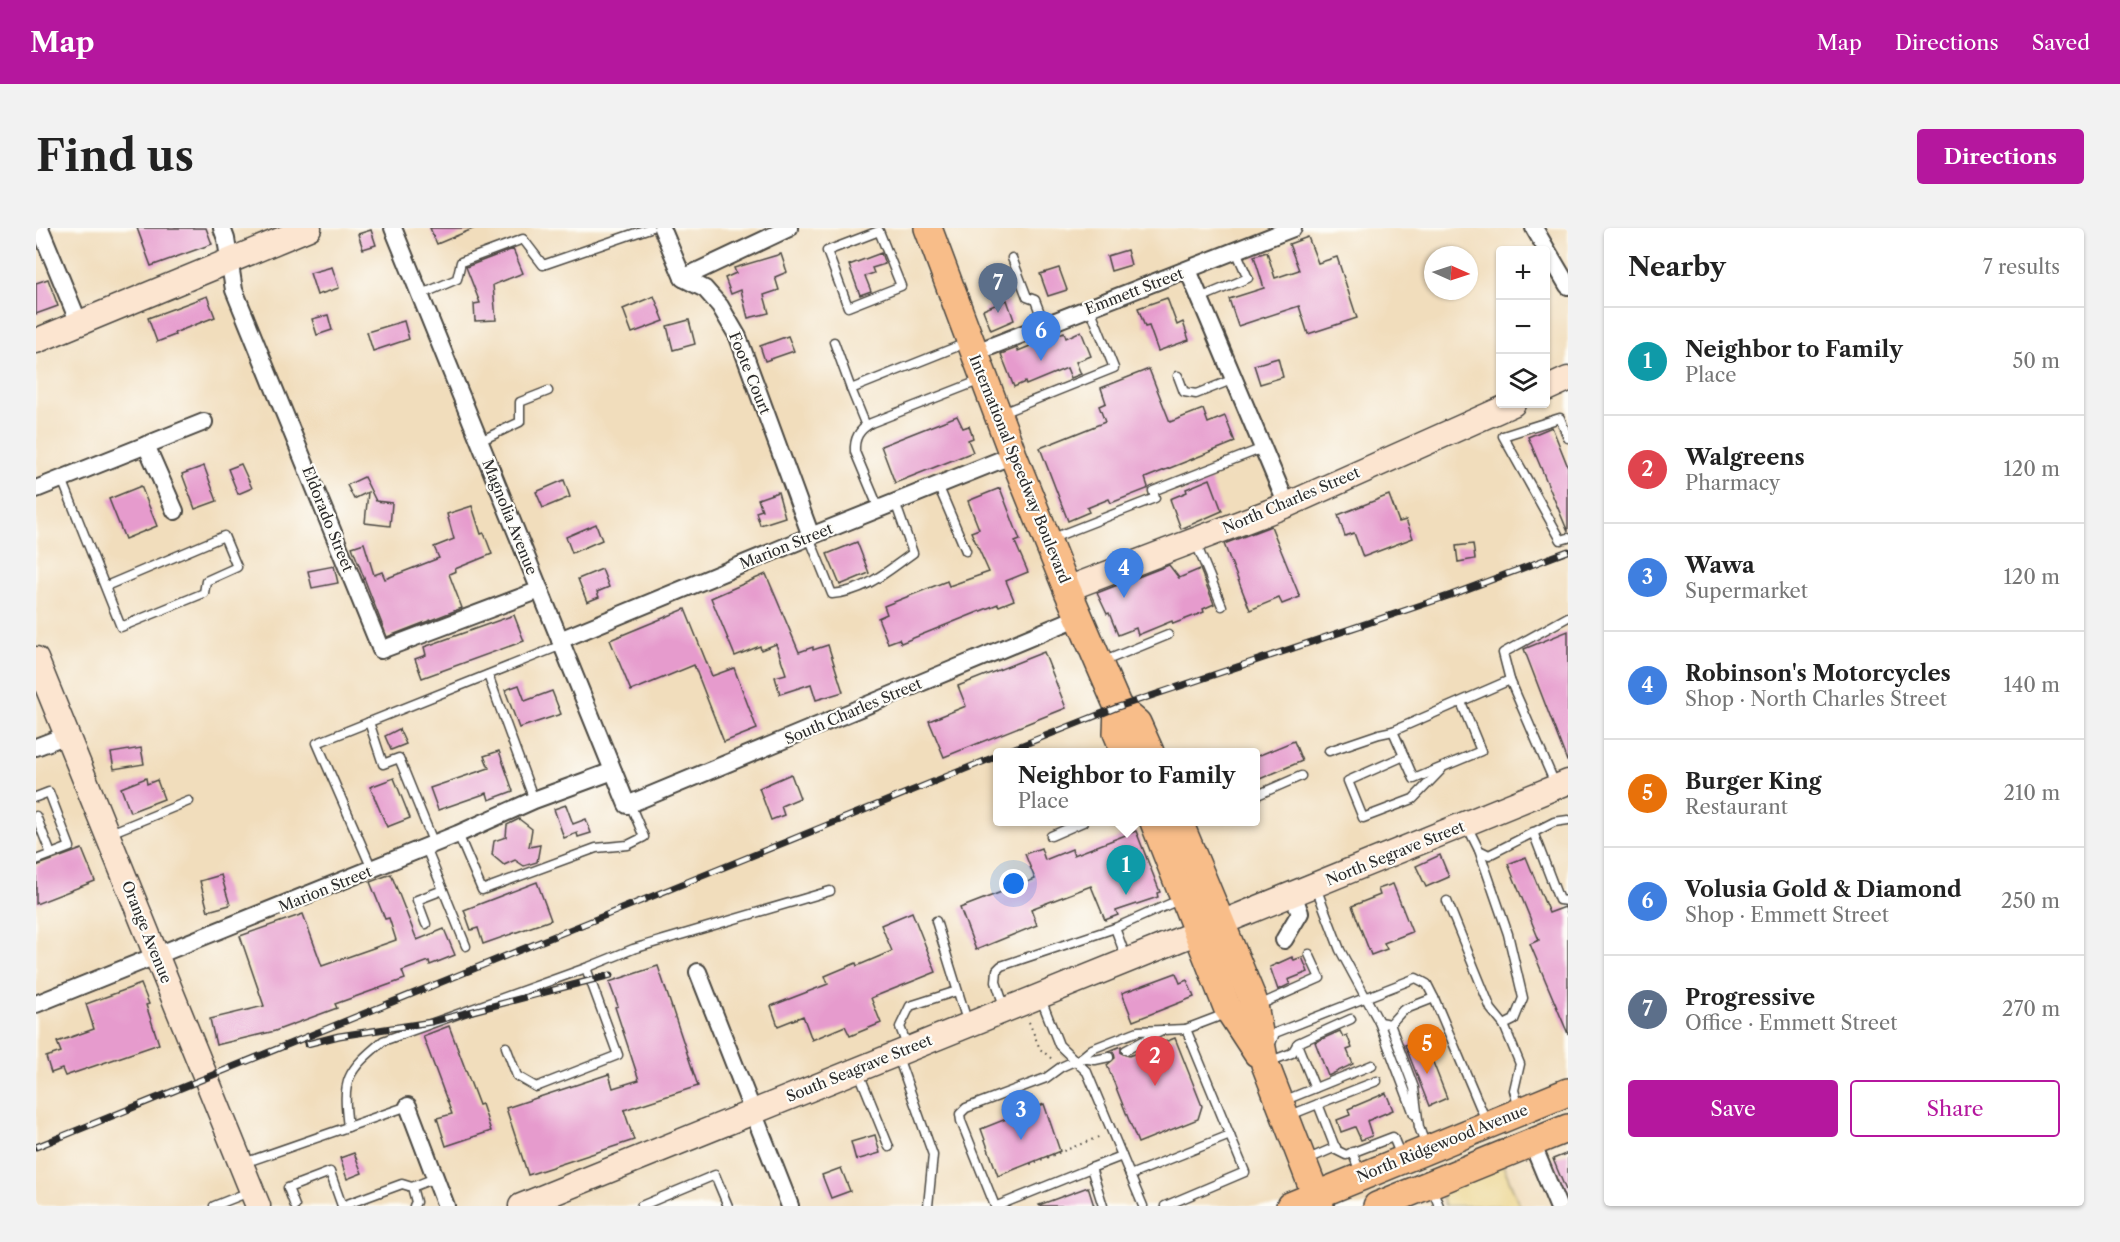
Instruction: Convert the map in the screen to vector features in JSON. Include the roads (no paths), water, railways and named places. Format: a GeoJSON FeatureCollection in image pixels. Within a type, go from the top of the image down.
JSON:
{"type":"FeatureCollection","features":[{"type":"Feature","properties":{"kind":"main road","name":"International Speedway Boulevard"},"geometry":{"type":"LineString","coordinates":[[928,228],[1013,455],[1118,707],[1117,733],[1123,748]]}},
{"type":"Feature","properties":{"kind":"main road","name":"International Speedway Boulevard"},"geometry":{"type":"LineString","coordinates":[[1118,707],[1137,723],[1148,748]]}},
{"type":"Feature","properties":{"kind":"main road"},"geometry":{"type":"LineString","coordinates":[[1156,826],[1185,898],[1210,927]]}},
{"type":"Feature","properties":{"kind":"main road"},"geometry":{"type":"LineString","coordinates":[[1180,826],[1210,927],[1247,1014],[1264,1064],[1318,1201]]}},
{"type":"Feature","properties":{"kind":"main road","name":"North Ridgewood Avenue"},"geometry":{"type":"LineString","coordinates":[[1290,1206],[1318,1201],[1357,1164],[1488,1124],[1568,1092]]}},
{"type":"Feature","properties":{"kind":"main road"},"geometry":{"type":"LineString","coordinates":[[1377,1206],[1435,1195],[1532,1143],[1568,1128]]}},
{"type":"Feature","properties":{"kind":"street"},"geometry":{"type":"LineString","coordinates":[[40,228],[79,323]]}},
{"type":"Feature","properties":{"kind":"street","name":"Eldorado Street"},"geometry":{"type":"LineString","coordinates":[[222,228],[226,239],[234,291],[381,651],[540,590]]}},
{"type":"Feature","properties":{"kind":"street"},"geometry":{"type":"LineString","coordinates":[[36,341],[309,228]]}},
{"type":"Feature","properties":{"kind":"street","name":"Magnolia Avenue"},"geometry":{"type":"LineString","coordinates":[[393,228],[628,805]]}},
{"type":"Feature","properties":{"kind":"street"},"geometry":{"type":"LineString","coordinates":[[662,228],[683,278],[786,229]]}},
{"type":"Feature","properties":{"kind":"street","name":"Emmett Street"},"geometry":{"type":"LineString","coordinates":[[972,347],[1045,326],[1293,228]]}},
{"type":"Feature","properties":{"kind":"street"},"geometry":{"type":"LineString","coordinates":[[1540,230],[1568,286]]}},
{"type":"Feature","properties":{"kind":"street"},"geometry":{"type":"LineString","coordinates":[[1188,270],[1287,505]]}},
{"type":"Feature","properties":{"kind":"street","name":"Foote Court"},"geometry":{"type":"LineString","coordinates":[[683,278],[705,289],[720,306],[738,337],[810,536]]}},
{"type":"Feature","properties":{"kind":"street"},"geometry":{"type":"LineString","coordinates":[[1550,387],[1568,379]]}},
{"type":"Feature","properties":{"kind":"street","name":"North Charles Street"},"geometry":{"type":"LineString","coordinates":[[1067,589],[1287,505],[1504,408]]}},
{"type":"Feature","properties":{"kind":"street"},"geometry":{"type":"LineString","coordinates":[[36,489],[204,422]]}},
{"type":"Feature","properties":{"kind":"street"},"geometry":{"type":"LineString","coordinates":[[146,445],[175,511]]}},
{"type":"Feature","properties":{"kind":"street","name":"Marion Street"},"geometry":{"type":"LineString","coordinates":[[561,642],[810,536],[1013,455]]}},
{"type":"Feature","properties":{"kind":"street","name":"South Charles Street"},"geometry":{"type":"LineString","coordinates":[[628,805],[1079,617]]}},
{"type":"Feature","properties":{"kind":"street","name":"Orange Avenue"},"geometry":{"type":"LineString","coordinates":[[36,659],[255,1199]]}},
{"type":"Feature","properties":{"kind":"street"},"geometry":{"type":"LineString","coordinates":[[36,747],[67,735]]}},
{"type":"Feature","properties":{"kind":"street","name":"Marion Street"},"geometry":{"type":"LineString","coordinates":[[36,1004],[430,846],[534,800],[613,771]]}},
{"type":"Feature","properties":{"kind":"street","name":"North Segrave Street"},"geometry":{"type":"LineString","coordinates":[[1210,927],[1562,784]]}},
{"type":"Feature","properties":{"kind":"street"},"geometry":{"type":"LineString","coordinates":[[1284,940],[1300,913],[1293,894]]}},
{"type":"Feature","properties":{"kind":"street","name":"South Seagrave Street"},"geometry":{"type":"LineString","coordinates":[[521,1206],[968,1024],[1016,1012],[1040,995],[1210,927]]}},
{"type":"Feature","properties":{"kind":"street"},"geometry":{"type":"LineString","coordinates":[[698,972],[790,1206]]}},
{"type":"Feature","properties":{"kind":"street"},"geometry":{"type":"LineString","coordinates":[[408,1106],[446,1206]]}},
{"type":"Feature","properties":{"kind":"street"},"geometry":{"type":"LineString","coordinates":[[1532,1143],[1558,1206]]}},
{"type":"Feature","properties":{"kind":"lane"},"geometry":{"type":"LineString","coordinates":[[420,295],[457,279],[461,262],[523,239],[543,265],[650,228]]}},
{"type":"Feature","properties":{"kind":"lane"},"geometry":{"type":"LineString","coordinates":[[879,231],[901,286],[848,307],[827,251],[866,232],[879,231]]}},
{"type":"Feature","properties":{"kind":"lane"},"geometry":{"type":"LineString","coordinates":[[1200,298],[1248,278],[1236,251]]}},
{"type":"Feature","properties":{"kind":"lane"},"geometry":{"type":"LineString","coordinates":[[1012,258],[1027,297],[1035,300],[1045,326]]}},
{"type":"Feature","properties":{"kind":"lane"},"geometry":{"type":"LineString","coordinates":[[998,415],[1114,368],[1090,308]]}},
{"type":"Feature","properties":{"kind":"lane"},"geometry":{"type":"LineString","coordinates":[[834,342],[866,426]]}},
{"type":"Feature","properties":{"kind":"lane"},"geometry":{"type":"LineString","coordinates":[[851,389],[972,347]]}},
{"type":"Feature","properties":{"kind":"lane"},"geometry":{"type":"LineString","coordinates":[[1178,376],[1184,392],[1196,394],[1234,379]]}},
{"type":"Feature","properties":{"kind":"lane"},"geometry":{"type":"LineString","coordinates":[[879,509],[855,452],[854,442],[857,436],[866,426],[984,379]]}},
{"type":"Feature","properties":{"kind":"lane"},"geometry":{"type":"LineString","coordinates":[[480,441],[520,422],[520,402],[548,392]]}},
{"type":"Feature","properties":{"kind":"lane"},"geometry":{"type":"LineString","coordinates":[[1568,438],[1564,416],[1503,436],[1561,540],[1568,538]]}},
{"type":"Feature","properties":{"kind":"lane"},"geometry":{"type":"LineString","coordinates":[[1047,540],[1155,498],[1153,491],[1263,448]]}},
{"type":"Feature","properties":{"kind":"lane"},"geometry":{"type":"LineString","coordinates":[[62,479],[121,627],[204,593],[206,581],[237,567],[224,536],[106,586]]}},
{"type":"Feature","properties":{"kind":"lane"},"geometry":{"type":"LineString","coordinates":[[938,485],[966,551]]}},
{"type":"Feature","properties":{"kind":"lane"},"geometry":{"type":"LineString","coordinates":[[810,536],[832,594],[848,592],[870,584],[913,552],[896,502]]}},
{"type":"Feature","properties":{"kind":"lane"},"geometry":{"type":"LineString","coordinates":[[1195,540],[1222,606]]}},
{"type":"Feature","properties":{"kind":"lane"},"geometry":{"type":"LineString","coordinates":[[1562,784],[1510,680],[1503,653],[1568,617]]}},
{"type":"Feature","properties":{"kind":"lane"},"geometry":{"type":"LineString","coordinates":[[1099,663],[1168,635]]}},
{"type":"Feature","properties":{"kind":"lane"},"geometry":{"type":"LineString","coordinates":[[372,869],[317,743],[488,675],[561,642]]}},
{"type":"Feature","properties":{"kind":"lane"},"geometry":{"type":"LineString","coordinates":[[488,675],[534,800]]}},
{"type":"Feature","properties":{"kind":"lane"},"geometry":{"type":"LineString","coordinates":[[1329,751],[1394,731],[1510,680]]}},
{"type":"Feature","properties":{"kind":"lane"},"geometry":{"type":"LineString","coordinates":[[1394,731],[1414,779],[1480,751],[1461,702]]}},
{"type":"Feature","properties":{"kind":"lane"},"geometry":{"type":"LineString","coordinates":[[369,722],[383,764],[399,758],[443,890],[466,946]]}},
{"type":"Feature","properties":{"kind":"lane"},"geometry":{"type":"LineString","coordinates":[[1404,756],[1348,781],[1363,818],[1413,799],[1446,765]]}},
{"type":"Feature","properties":{"kind":"lane"},"geometry":{"type":"LineString","coordinates":[[1260,794],[1301,776]]}},
{"type":"Feature","properties":{"kind":"lane"},"geometry":{"type":"LineString","coordinates":[[36,797],[49,792],[70,847],[36,860]]}},
{"type":"Feature","properties":{"kind":"lane"},"geometry":{"type":"LineString","coordinates":[[107,834],[189,801]]}},
{"type":"Feature","properties":{"kind":"lane"},"geometry":{"type":"LineString","coordinates":[[458,834],[482,890],[596,848],[628,845],[645,837],[628,805]]}},
{"type":"Feature","properties":{"kind":"lane"},"geometry":{"type":"LineString","coordinates":[[36,816],[51,854]]}},
{"type":"Feature","properties":{"kind":"lane"},"geometry":{"type":"LineString","coordinates":[[1479,850],[1489,855],[1554,822],[1568,819]]}},
{"type":"Feature","properties":{"kind":"lane"},"geometry":{"type":"LineString","coordinates":[[1466,824],[1479,850],[1508,934],[1523,998],[1514,1020],[1504,1025]]}},
{"type":"Feature","properties":{"kind":"lane"},"geometry":{"type":"LineString","coordinates":[[1051,836],[1074,826]]}},
{"type":"Feature","properties":{"kind":"lane"},"geometry":{"type":"LineString","coordinates":[[1533,832],[1558,900],[1568,901]]}},
{"type":"Feature","properties":{"kind":"lane"},"geometry":{"type":"LineString","coordinates":[[1315,885],[1340,950],[1379,1022],[1416,1146]]}},
{"type":"Feature","properties":{"kind":"lane"},"geometry":{"type":"LineString","coordinates":[[426,924],[417,900],[443,890]]}},
{"type":"Feature","properties":{"kind":"lane"},"geometry":{"type":"LineString","coordinates":[[348,1127],[344,1097],[351,1072],[383,1041],[633,949],[830,891]]}},
{"type":"Feature","properties":{"kind":"lane"},"geometry":{"type":"LineString","coordinates":[[1016,1012],[996,982],[997,970],[1001,966],[1115,928],[1185,898]]}},
{"type":"Feature","properties":{"kind":"lane"},"geometry":{"type":"LineString","coordinates":[[1447,901],[1491,1009],[1504,1025],[1520,1064],[1514,1090],[1520,1112]]}},
{"type":"Feature","properties":{"kind":"lane"},"geometry":{"type":"LineString","coordinates":[[936,921],[968,1024]]}},
{"type":"Feature","properties":{"kind":"lane"},"geometry":{"type":"LineString","coordinates":[[1115,928],[1127,960]]}},
{"type":"Feature","properties":{"kind":"lane"},"geometry":{"type":"LineString","coordinates":[[1118,1158],[996,1206],[960,1114],[966,1108],[1046,1078],[1061,1067],[1078,1060],[1092,1049],[1138,1031],[1186,1029],[1247,1014],[1320,978],[1309,954]]}},
{"type":"Feature","properties":{"kind":"lane"},"geometry":{"type":"LineString","coordinates":[[506,1047],[517,1076],[536,1087],[618,1055],[586,968]]}},
{"type":"Feature","properties":{"kind":"lane"},"geometry":{"type":"LineString","coordinates":[[1264,1064],[1275,1033],[1416,978],[1427,984],[1434,998],[1473,1094],[1488,1124]]}},
{"type":"Feature","properties":{"kind":"lane"},"geometry":{"type":"LineString","coordinates":[[928,1206],[933,1155],[902,1051],[900,1027],[910,1006],[957,991]]}},
{"type":"Feature","properties":{"kind":"lane"},"geometry":{"type":"LineString","coordinates":[[1040,995],[1059,1045],[1078,1060],[1087,1072],[1118,1158],[1130,1175],[1143,1206]]}},
{"type":"Feature","properties":{"kind":"lane"},"geometry":{"type":"LineString","coordinates":[[1390,1024],[1403,1010],[1434,998]]}},
{"type":"Feature","properties":{"kind":"lane"},"geometry":{"type":"LineString","coordinates":[[1264,1064],[1292,1053],[1297,1044],[1351,1019]]}},
{"type":"Feature","properties":{"kind":"lane"},"geometry":{"type":"LineString","coordinates":[[1379,1022],[1390,1024]]}},
{"type":"Feature","properties":{"kind":"lane"},"geometry":{"type":"LineString","coordinates":[[1390,1024],[1414,1089],[1416,1146]]}},
{"type":"Feature","properties":{"kind":"lane"},"geometry":{"type":"LineString","coordinates":[[1164,1206],[1245,1172],[1186,1029]]}},
{"type":"Feature","properties":{"kind":"lane"},"geometry":{"type":"LineString","coordinates":[[1126,1050],[1166,1030]]}},
{"type":"Feature","properties":{"kind":"lane"},"geometry":{"type":"LineString","coordinates":[[1297,1044],[1315,1088]]}},
{"type":"Feature","properties":{"kind":"lane"},"geometry":{"type":"LineString","coordinates":[[1078,1060],[1110,1058]]}},
{"type":"Feature","properties":{"kind":"lane"},"geometry":{"type":"LineString","coordinates":[[1282,1110],[1315,1088],[1372,1065]]}},
{"type":"Feature","properties":{"kind":"lane"},"geometry":{"type":"LineString","coordinates":[[857,1069],[889,1147]]}},
{"type":"Feature","properties":{"kind":"lane"},"geometry":{"type":"LineString","coordinates":[[1282,1110],[1318,1104],[1377,1081]]}},
{"type":"Feature","properties":{"kind":"lane"},"geometry":{"type":"LineString","coordinates":[[1318,1104],[1336,1148],[1357,1164]]}},
{"type":"Feature","properties":{"kind":"lane"},"geometry":{"type":"LineString","coordinates":[[241,1164],[408,1106]]}},
{"type":"Feature","properties":{"kind":"lane"},"geometry":{"type":"LineString","coordinates":[[1130,1175],[1230,1135]]}},
{"type":"Feature","properties":{"kind":"lane"},"geometry":{"type":"LineString","coordinates":[[1303,1161],[1336,1148]]}},
{"type":"Feature","properties":{"kind":"lane"},"geometry":{"type":"LineString","coordinates":[[1091,1168],[1104,1206]]}},
{"type":"Feature","properties":{"kind":"lane"},"geometry":{"type":"LineString","coordinates":[[295,1206],[288,1188],[330,1172],[342,1206],[402,1184],[412,1187],[435,1178]]}},
{"type":"Feature","properties":{"kind":"lane"},"geometry":{"type":"LineString","coordinates":[[641,1206],[715,1175],[728,1206]]}},
{"type":"Feature","properties":{"kind":"lane"},"geometry":{"type":"LineString","coordinates":[[412,1187],[416,1202],[414,1206]]}},
{"type":"Feature","properties":{"kind":"lane"},"geometry":{"type":"LineString","coordinates":[[213,1206],[255,1199]]}},
{"type":"Feature","properties":{"kind":"railway"},"geometry":{"type":"LineString","coordinates":[[1015,748],[1118,707],[1451,595],[1568,551]]}},
{"type":"Feature","properties":{"kind":"railway"},"geometry":{"type":"LineString","coordinates":[[36,1147],[993,758]]}},
{"type":"Feature","properties":{"kind":"railway"},"geometry":{"type":"LineString","coordinates":[[307,1044],[339,1036],[431,1022],[611,975]]}},
{"type":"Feature","properties":{"kind":"place","name":"Progressive"},"geometry":{"type":"Point","coordinates":[998,313]}},
{"type":"Feature","properties":{"kind":"place","name":"Volusia Gold & Diamond"},"geometry":{"type":"Point","coordinates":[1041,361]}},
{"type":"Feature","properties":{"kind":"place","name":"Robinson's Motorcycles"},"geometry":{"type":"Point","coordinates":[1124,598]}},
{"type":"Feature","properties":{"kind":"place","name":"Neighbor to Family"},"geometry":{"type":"Point","coordinates":[1126,895]}},
{"type":"Feature","properties":{"kind":"place","name":"Burger King"},"geometry":{"type":"Point","coordinates":[1427,1074]}},
{"type":"Feature","properties":{"kind":"place","name":"Walgreens"},"geometry":{"type":"Point","coordinates":[1155,1086]}},
{"type":"Feature","properties":{"kind":"place","name":"Wawa"},"geometry":{"type":"Point","coordinates":[1021,1140]}}]}
